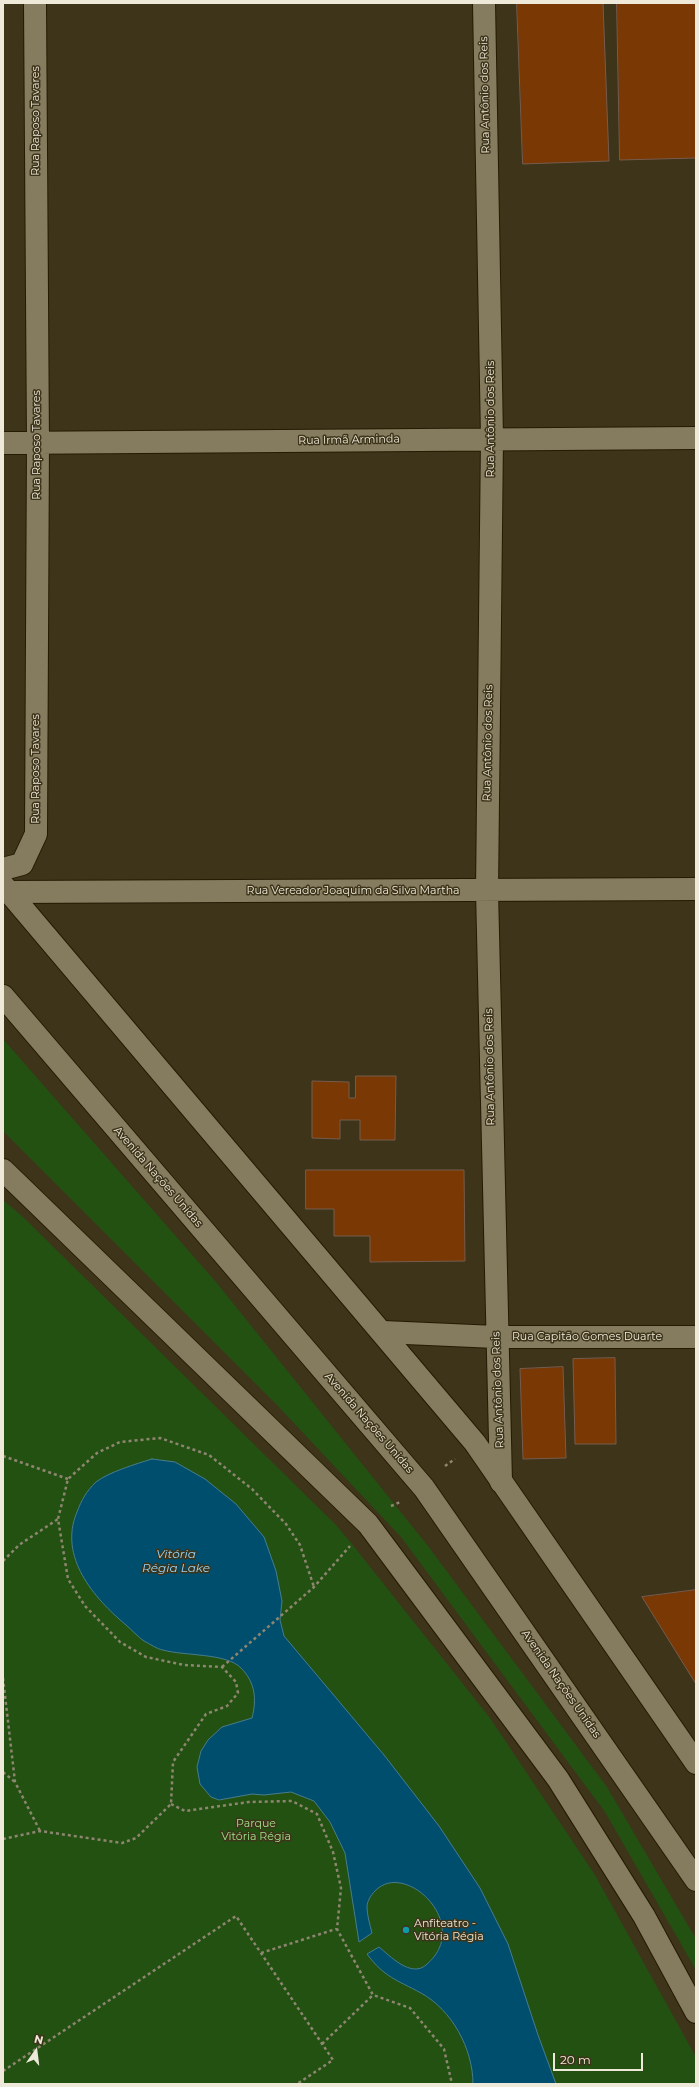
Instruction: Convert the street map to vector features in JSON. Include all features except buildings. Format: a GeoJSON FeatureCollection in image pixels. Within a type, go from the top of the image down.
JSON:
{"type":"FeatureCollection","features":[{"type":"Feature","properties":{"kind":"street","name":"Rua Raposo Tavares"},"geometry":{"type":"LineString","coordinates":[[3,869],[22,864],[36,834],[38,443],[35,3]]}},
{"type":"Feature","properties":{"kind":"street","name":"Rua Antônio dos Reis"},"geometry":{"type":"LineString","coordinates":[[484,3],[492,438],[487,891],[496,1337],[501,1482]]}},
{"type":"Feature","properties":{"kind":"street","name":"Rua Irmã Arminda"},"geometry":{"type":"LineString","coordinates":[[3,443],[492,438],[696,438]]}},
{"type":"Feature","properties":{"kind":"street","name":"Rua Vereador Joaquim da Silva Martha"},"geometry":{"type":"LineString","coordinates":[[6,888],[487,891],[696,889]]}},
{"type":"Feature","properties":{"kind":"street"},"geometry":{"type":"LineString","coordinates":[[6,888],[383,1332],[475,1443],[696,1762]]}},
{"type":"Feature","properties":{"kind":"street","name":"Avenida Nações Unidas"},"geometry":{"type":"LineString","coordinates":[[3,996],[424,1488],[696,1880]]}},
{"type":"Feature","properties":{"kind":"street"},"geometry":{"type":"LineString","coordinates":[[3,1170],[368,1524],[558,1779],[644,1916],[696,2012]]}},
{"type":"Feature","properties":{"kind":"street","name":"Rua Capitão Gomes Duarte"},"geometry":{"type":"LineString","coordinates":[[383,1332],[496,1337],[696,1337]]}},
{"type":"Feature","properties":{"kind":"path"},"geometry":{"type":"LineString","coordinates":[[3,1839],[40,1831],[122,1843],[136,1838],[171,1804],[173,1762],[206,1714],[227,1706],[238,1693],[236,1682],[222,1667],[184,1664],[146,1657],[120,1642],[85,1606],[68,1579],[58,1519],[68,1479],[97,1453],[120,1442],[160,1438],[209,1456],[252,1489],[286,1524],[300,1545],[314,1587]]}},
{"type":"Feature","properties":{"kind":"path"},"geometry":{"type":"LineString","coordinates":[[3,1456],[68,1479]]}},
{"type":"Feature","properties":{"kind":"path"},"geometry":{"type":"LineString","coordinates":[[3,1561],[19,1545],[58,1519]]}},
{"type":"Feature","properties":{"kind":"path"},"geometry":{"type":"LineString","coordinates":[[222,1667],[314,1587],[352,1544]]}},
{"type":"Feature","properties":{"kind":"path"},"geometry":{"type":"LineString","coordinates":[[3,1678],[15,1782],[40,1831]]}},
{"type":"Feature","properties":{"kind":"path"},"geometry":{"type":"LineString","coordinates":[[3,1772],[15,1782]]}},
{"type":"Feature","properties":{"kind":"path"},"geometry":{"type":"LineString","coordinates":[[171,1804],[185,1811],[249,1802],[292,1801],[317,1814],[333,1852],[341,1888],[337,1929],[373,1995],[410,2008],[444,2049],[452,2084]]}},
{"type":"Feature","properties":{"kind":"path"},"geometry":{"type":"LineString","coordinates":[[3,2071],[236,1916],[333,2060],[297,2084]]}},
{"type":"Feature","properties":{"kind":"path"},"geometry":{"type":"LineString","coordinates":[[261,1953],[337,1929]]}},
{"type":"Feature","properties":{"kind":"path"},"geometry":{"type":"LineString","coordinates":[[322,2044],[373,1995]]}},
{"type":"Feature","properties":{"kind":"green space"},"geometry":{"type":"Polygon","coordinates":[[[3,1039],[216,1282],[428,1546],[607,1787],[696,1939],[696,1970],[605,1812],[401,1537],[275,1403],[3,1131],[3,1039]]]}},
{"type":"Feature","properties":{"kind":"green space","name":"Parque Vitória Régia"},"geometry":{"type":"Polygon","coordinates":[[[3,1200],[22,1216],[336,1525],[490,1718],[595,1875],[696,2057],[696,2084],[3,2084],[3,1200]]]}},
{"type":"Feature","properties":{"kind":"water","name":"Vitória Régia Lake"},"geometry":{"type":"Polygon","coordinates":[[[152,1459],[175,1462],[205,1479],[236,1504],[264,1537],[276,1571],[282,1601],[280,1620],[284,1636],[384,1755],[439,1826],[480,1888],[508,1944],[556,2084],[473,2084],[472,2071],[465,2044],[451,2020],[432,2000],[385,1973],[367,1954],[379,1947],[395,1960],[407,1967],[414,1969],[426,1965],[439,1949],[442,1932],[439,1916],[430,1901],[417,1890],[402,1883],[388,1883],[375,1891],[370,1898],[367,1905],[367,1910],[372,1933],[359,1942],[345,1853],[330,1822],[314,1801],[291,1792],[264,1795],[252,1794],[219,1800],[211,1797],[200,1784],[197,1767],[201,1751],[208,1740],[222,1727],[252,1718],[254,1711],[254,1691],[246,1673],[234,1663],[226,1660],[216,1657],[172,1652],[154,1646],[142,1639],[114,1614],[91,1589],[82,1575],[72,1545],[72,1529],[77,1512],[85,1496],[96,1482],[101,1478],[115,1472],[152,1459]]]}},
{"type":"Feature","properties":{"kind":"place","name":"Anfiteatro - Vitória Régia"},"geometry":{"type":"Point","coordinates":[406,1930]}}]}
